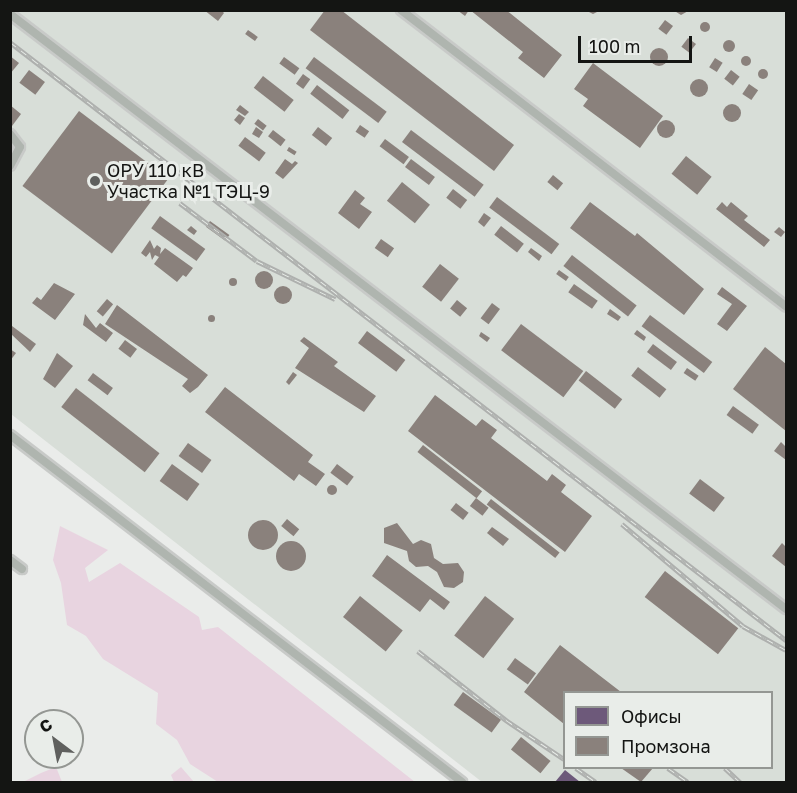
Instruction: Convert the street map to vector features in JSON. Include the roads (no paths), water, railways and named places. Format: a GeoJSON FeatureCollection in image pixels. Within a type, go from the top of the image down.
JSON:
{"type":"FeatureCollection","features":[{"type":"Feature","properties":{"kind":"street"},"geometry":{"type":"LineString","coordinates":[[401,10],[786,306]]}},
{"type":"Feature","properties":{"kind":"street"},"geometry":{"type":"LineString","coordinates":[[10,14],[786,609]]}},
{"type":"Feature","properties":{"kind":"street"},"geometry":{"type":"LineString","coordinates":[[10,134],[20,147],[10,166]]}},
{"type":"Feature","properties":{"kind":"street"},"geometry":{"type":"LineString","coordinates":[[10,435],[462,783]]}},
{"type":"Feature","properties":{"kind":"street"},"geometry":{"type":"LineString","coordinates":[[10,560],[22,569]]}},
{"type":"Feature","properties":{"kind":"railway"},"geometry":{"type":"LineString","coordinates":[[10,42],[786,640]]}},
{"type":"Feature","properties":{"kind":"railway"},"geometry":{"type":"LineString","coordinates":[[180,203],[257,261],[335,299]]}},
{"type":"Feature","properties":{"kind":"railway"},"geometry":{"type":"LineString","coordinates":[[622,524],[743,626],[786,650]]}},
{"type":"Feature","properties":{"kind":"railway"},"geometry":{"type":"LineString","coordinates":[[418,651],[506,720],[563,758]]}},
{"type":"Feature","properties":{"kind":"railway"},"geometry":{"type":"LineString","coordinates":[[577,769],[596,782]]}},
{"type":"Feature","properties":{"kind":"railway"},"geometry":{"type":"LineString","coordinates":[[669,769],[688,782]]}},
{"type":"Feature","properties":{"kind":"railway"},"geometry":{"type":"LineString","coordinates":[[726,769],[740,782]]}},
{"type":"Feature","properties":{"kind":"place","name":"ОРУ 110 кВ Участка №1 ТЭЦ-9"},"geometry":{"type":"Point","coordinates":[95,181]}}]}
